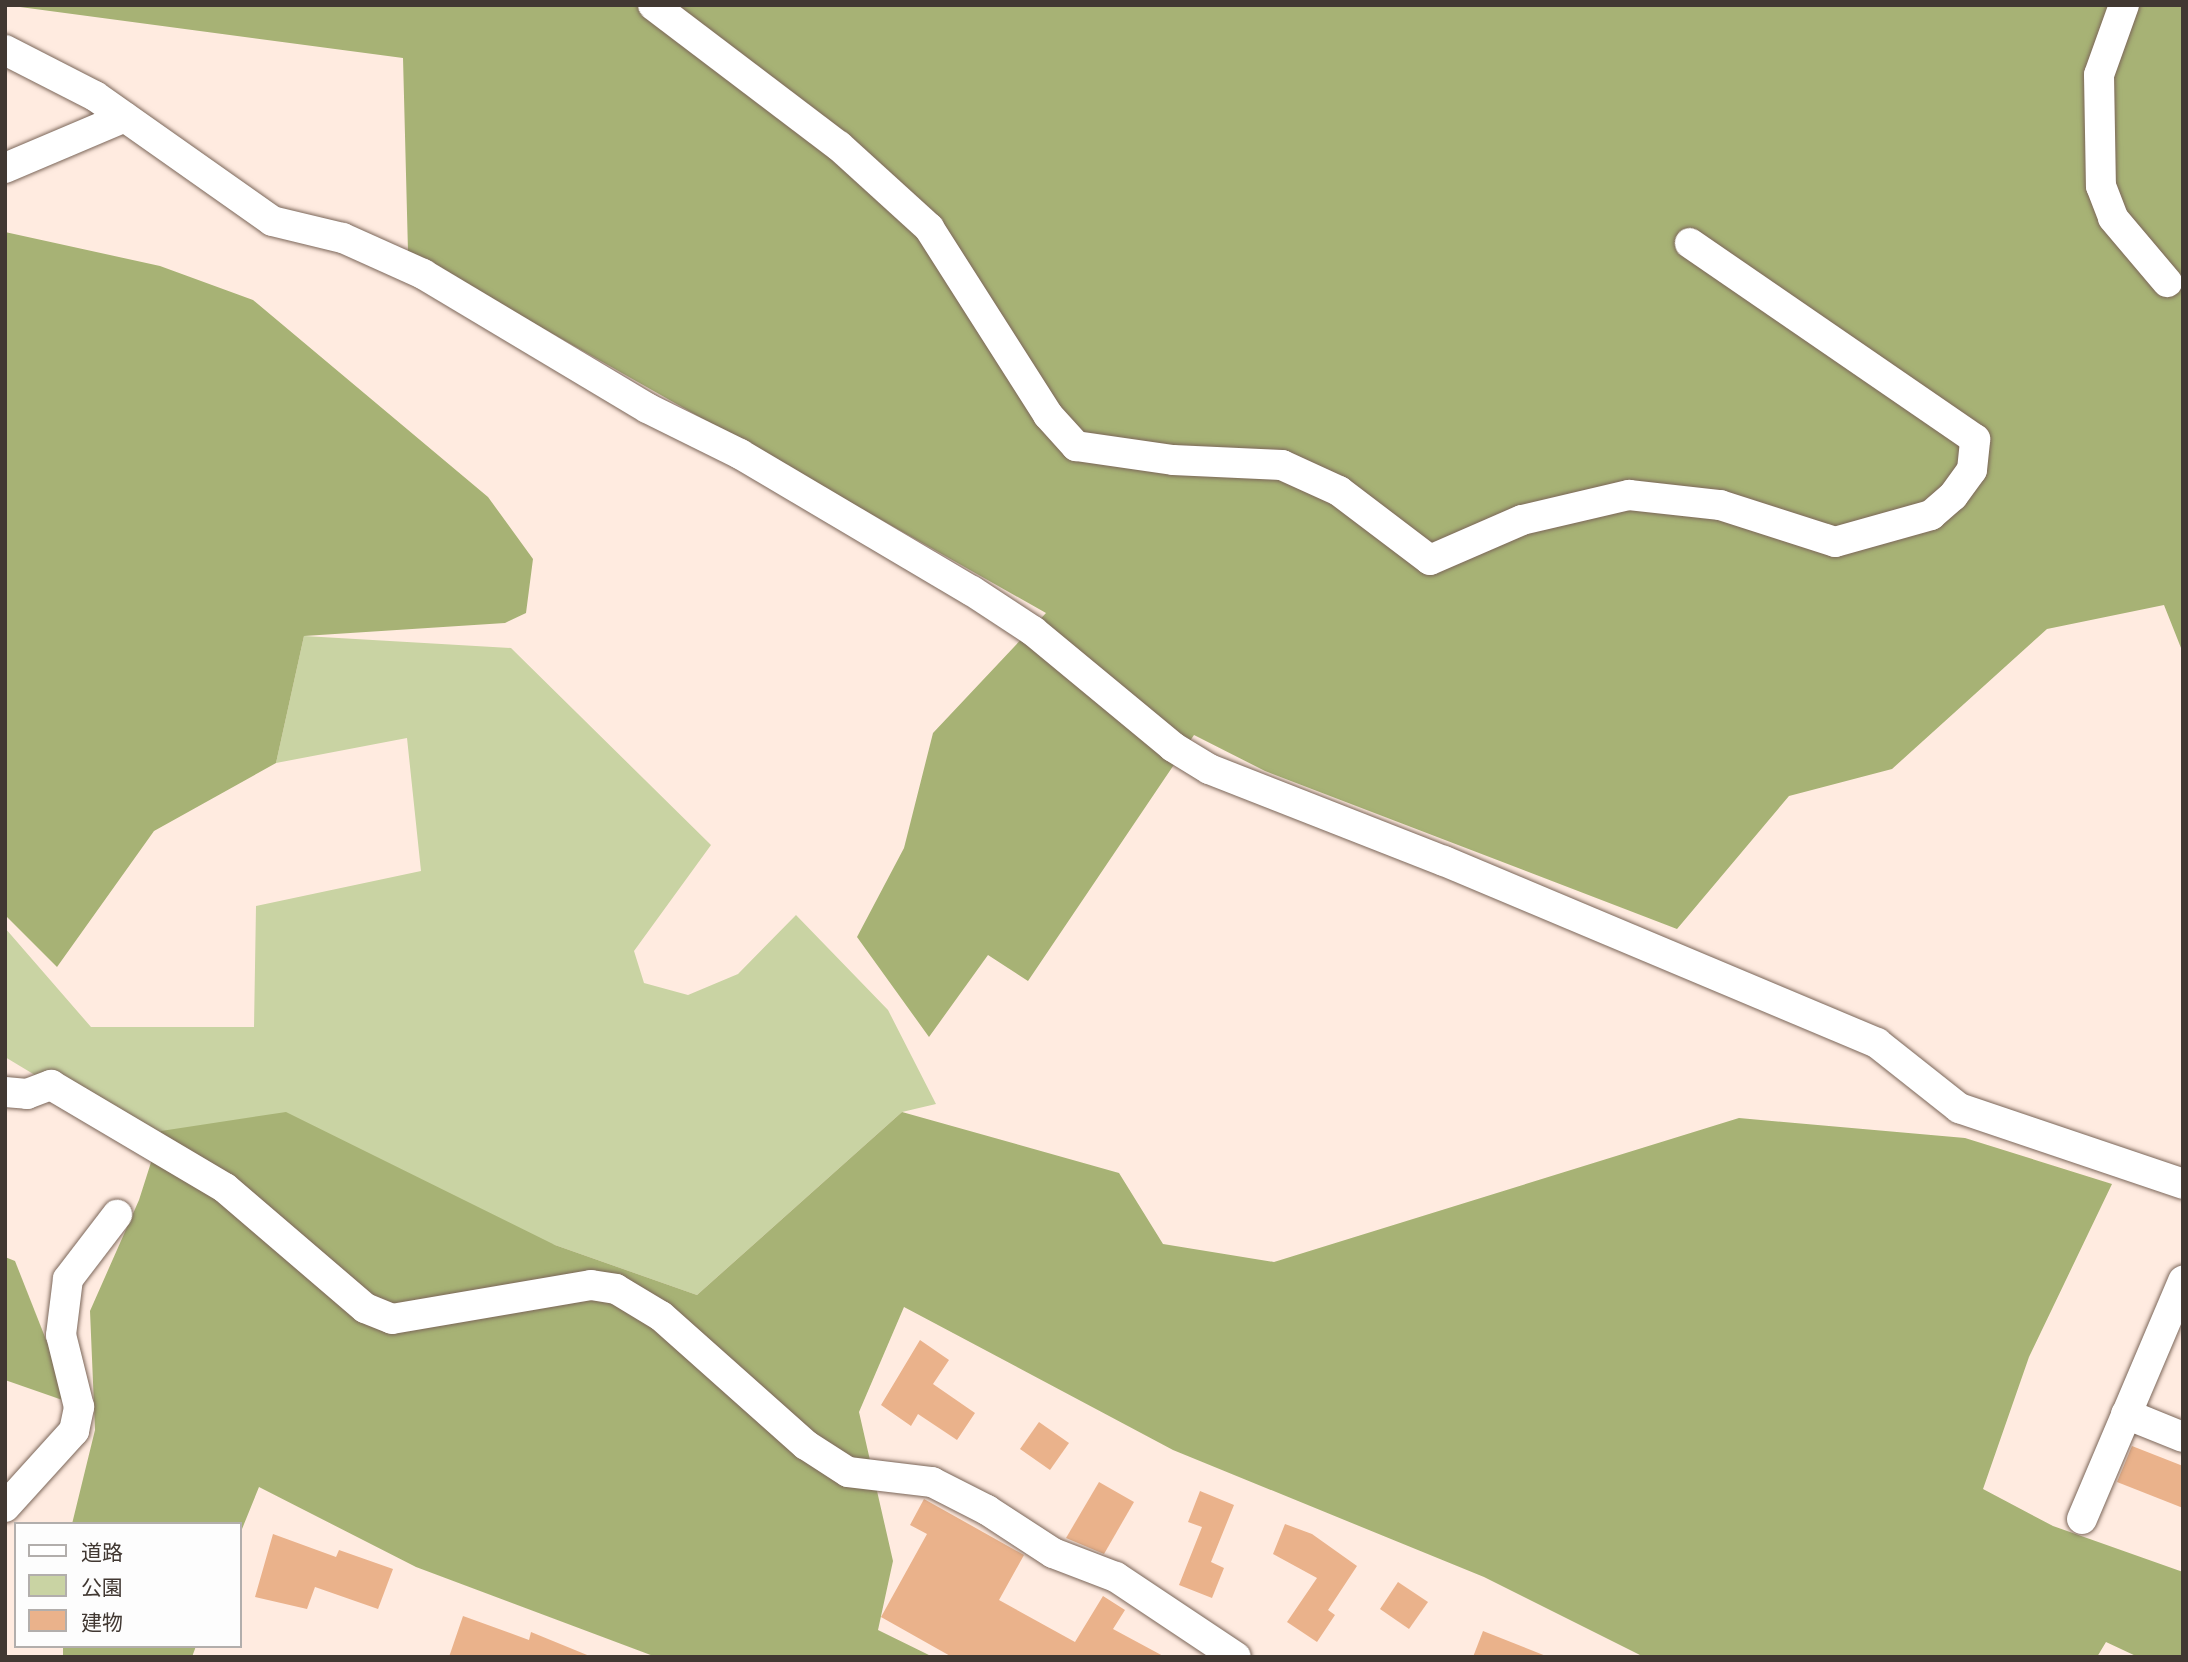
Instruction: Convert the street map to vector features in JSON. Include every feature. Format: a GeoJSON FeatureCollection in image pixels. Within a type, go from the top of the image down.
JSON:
{"type":"FeatureCollection","features":[{"type":"Feature","properties":{"kind":"street"},"geometry":{"type":"LineString","coordinates":[[653,5],[839,146],[929,228],[1048,415],[1076,446],[1173,460],[1282,465],[1339,491],[1430,560],[1522,520],[1629,495],[1720,505],[1835,542],[1931,515],[1953,496],[1972,470],[1975,439],[1690,243]]}},
{"type":"Feature","properties":{"kind":"street"},"geometry":{"type":"LineString","coordinates":[[2124,5],[2099,75],[2101,186],[2113,218],[2167,282]]}},
{"type":"Feature","properties":{"kind":"street"},"geometry":{"type":"LineString","coordinates":[[5,50],[95,96],[272,221],[343,238],[423,274],[624,395],[740,454],[972,591],[1033,631],[1173,747],[1209,769],[1444,861],[1877,1043],[1959,1108],[2183,1184]]}},
{"type":"Feature","properties":{"kind":"street"},"geometry":{"type":"LineString","coordinates":[[5,168],[125,117]]}},
{"type":"Feature","properties":{"kind":"street"},"geometry":{"type":"LineString","coordinates":[[5,1091],[27,1094],[51,1085],[74,1098],[225,1188],[365,1307],[392,1319],[591,1285],[616,1289],[661,1316],[806,1445],[848,1472],[932,1482],[987,1510],[1053,1553],[1116,1577],[1236,1657]]}},
{"type":"Feature","properties":{"kind":"street"},"geometry":{"type":"LineString","coordinates":[[5,1507],[74,1431],[79,1407],[61,1335],[68,1279],[117,1215]]}},
{"type":"Feature","properties":{"kind":"street"},"geometry":{"type":"LineString","coordinates":[[2082,1519],[2183,1281]]}},
{"type":"Feature","properties":{"kind":"street"},"geometry":{"type":"LineString","coordinates":[[2126,1414],[2183,1437]]}},
{"type":"Feature","properties":{"kind":"green space"},"geometry":{"type":"Polygon","coordinates":[[[5,5],[2183,5],[2183,653],[2164,605],[2047,629],[1892,769],[1789,796],[1677,929],[1265,771],[1194,735],[1028,981],[988,955],[929,1037],[857,937],[904,848],[933,733],[1046,613],[408,252],[403,58],[5,5]]]}},
{"type":"Feature","properties":{"kind":"green space"},"geometry":{"type":"Polygon","coordinates":[[[5,232],[160,266],[253,300],[488,497],[533,559],[526,613],[505,623],[304,636],[276,763],[154,831],[57,967],[5,915],[5,232]]]}},
{"type":"Feature","properties":{"kind":"green space"},"geometry":{"type":"Polygon","coordinates":[[[304,636],[511,648],[711,845],[634,951],[644,983],[688,995],[738,974],[796,915],[888,1010],[936,1104],[902,1112],[697,1295],[555,1245],[158,1149],[5,1057],[5,928],[91,1027],[254,1027],[256,906],[421,871],[407,738],[276,763],[304,636]]]}},
{"type":"Feature","properties":{"kind":"green space"},"geometry":{"type":"Polygon","coordinates":[[[286,1112],[555,1245],[697,1295],[902,1112],[1119,1173],[1163,1244],[1274,1262],[1739,1118],[1965,1138],[2112,1184],[2029,1357],[1983,1489],[2053,1526],[2183,1572],[2183,1657],[2138,1657],[2106,1642],[2097,1657],[1644,1657],[1484,1577],[1173,1450],[904,1307],[859,1412],[893,1561],[878,1630],[933,1657],[656,1657],[416,1567],[259,1487],[242,1529],[242,1522],[72,1522],[95,1430],[90,1311],[139,1200],[161,1131],[286,1112]]]}},
{"type":"Feature","properties":{"kind":"green space"},"geometry":{"type":"Polygon","coordinates":[[[5,1257],[15,1261],[71,1403],[5,1380],[5,1257]]]}},
{"type":"Feature","properties":{"kind":"green space"},"geometry":{"type":"Polygon","coordinates":[[[63,1648],[195,1648],[192,1657],[63,1657],[63,1648]]]}},
{"type":"Feature","properties":{"kind":"building"},"geometry":{"type":"Polygon","coordinates":[[[920,1340],[949,1360],[933,1384],[975,1413],[957,1440],[918,1414],[911,1426],[881,1405],[920,1340]]]}},
{"type":"Feature","properties":{"kind":"building"},"geometry":{"type":"Polygon","coordinates":[[[1039,1422],[1069,1443],[1050,1470],[1020,1449],[1039,1422]]]}},
{"type":"Feature","properties":{"kind":"building"},"geometry":{"type":"Polygon","coordinates":[[[2132,1446],[2183,1466],[2183,1508],[2117,1482],[2132,1446]]]}},
{"type":"Feature","properties":{"kind":"building"},"geometry":{"type":"Polygon","coordinates":[[[1099,1482],[1134,1502],[1104,1554],[1066,1538],[1099,1482]]]}},
{"type":"Feature","properties":{"kind":"building"},"geometry":{"type":"Polygon","coordinates":[[[1200,1491],[1234,1505],[1211,1562],[1224,1568],[1212,1598],[1179,1585],[1202,1527],[1188,1522],[1200,1491]]]}},
{"type":"Feature","properties":{"kind":"building"},"geometry":{"type":"Polygon","coordinates":[[[924,1499],[1024,1555],[999,1600],[1075,1642],[1103,1596],[1125,1610],[1113,1629],[1165,1657],[952,1657],[881,1617],[927,1534],[910,1525],[924,1499]]]}},
{"type":"Feature","properties":{"kind":"building"},"geometry":{"type":"Polygon","coordinates":[[[1285,1524],[1312,1534],[1357,1566],[1328,1610],[1335,1615],[1317,1642],[1287,1622],[1317,1578],[1273,1554],[1285,1524]]]}},
{"type":"Feature","properties":{"kind":"building"},"geometry":{"type":"Polygon","coordinates":[[[273,1534],[336,1557],[339,1550],[393,1569],[378,1609],[315,1587],[307,1609],[255,1597],[273,1534]]]}},
{"type":"Feature","properties":{"kind":"building"},"geometry":{"type":"Polygon","coordinates":[[[1398,1582],[1428,1602],[1409,1629],[1380,1609],[1398,1582]]]}},
{"type":"Feature","properties":{"kind":"building"},"geometry":{"type":"Polygon","coordinates":[[[463,1616],[529,1640],[531,1632],[592,1657],[449,1657],[463,1616]]]}},
{"type":"Feature","properties":{"kind":"building"},"geometry":{"type":"Polygon","coordinates":[[[1483,1631],[1546,1656],[1546,1657],[1473,1657],[1483,1631]]]}}]}
